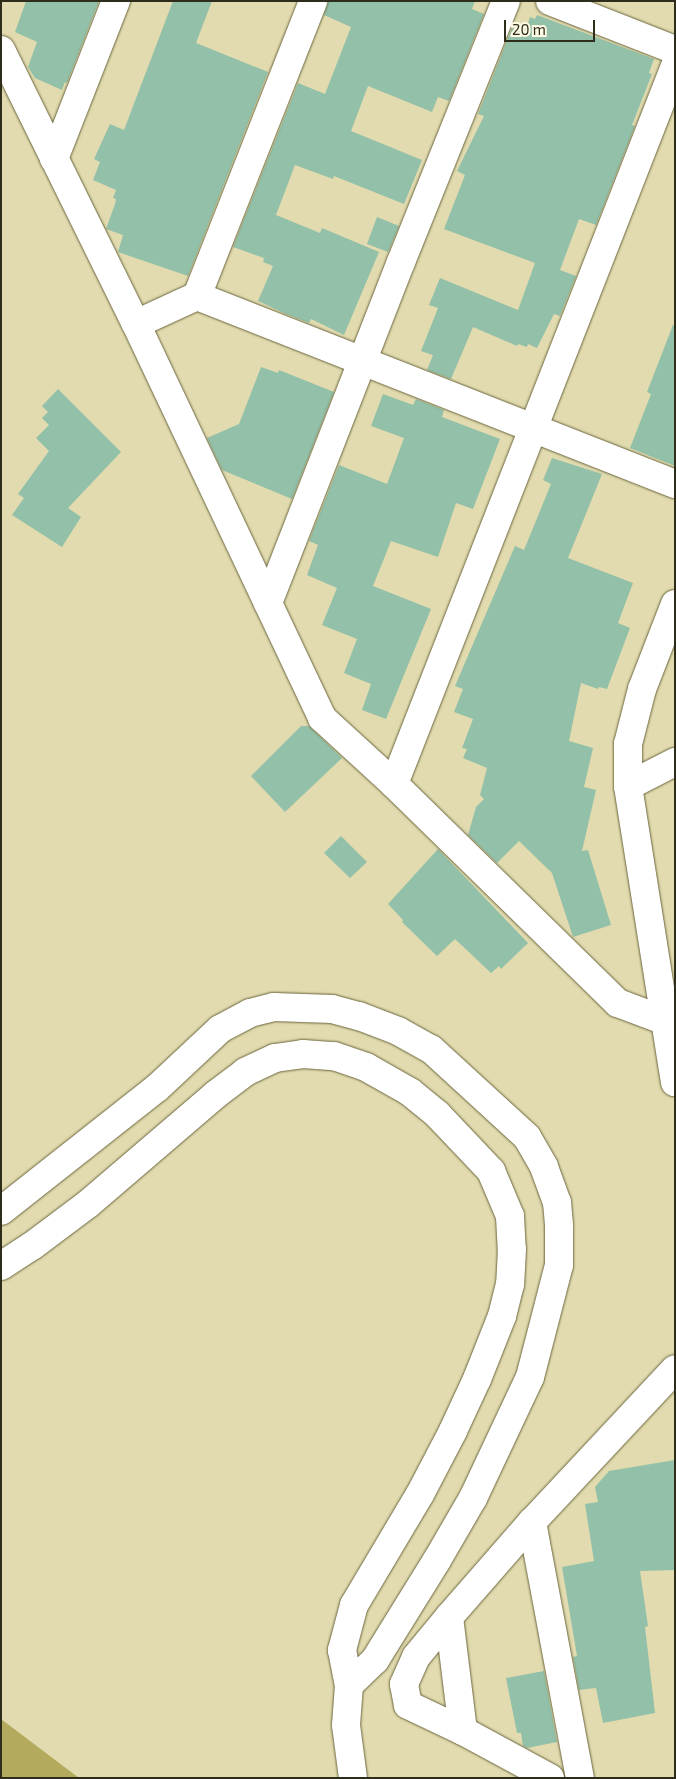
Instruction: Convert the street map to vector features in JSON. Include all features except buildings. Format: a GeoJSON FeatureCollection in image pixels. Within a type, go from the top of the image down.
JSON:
{"type":"FeatureCollection","features":[{"type":"Feature","properties":{"kind":"street"},"geometry":{"type":"LineString","coordinates":[[54,159],[116,1]]}},
{"type":"Feature","properties":{"kind":"street"},"geometry":{"type":"LineString","coordinates":[[136,324],[197,296],[313,1]]}},
{"type":"Feature","properties":{"kind":"street"},"geometry":{"type":"LineString","coordinates":[[268,603],[506,1]]}},
{"type":"Feature","properties":{"kind":"street"},"geometry":{"type":"LineString","coordinates":[[550,1],[675,50]]}},
{"type":"Feature","properties":{"kind":"street"},"geometry":{"type":"LineString","coordinates":[[1,50],[136,324],[322,718],[394,784],[618,1003],[664,1020]]}},
{"type":"Feature","properties":{"kind":"street"},"geometry":{"type":"LineString","coordinates":[[394,784],[675,66]]}},
{"type":"Feature","properties":{"kind":"street"},"geometry":{"type":"LineString","coordinates":[[197,296],[675,484]]}},
{"type":"Feature","properties":{"kind":"street"},"geometry":{"type":"LineString","coordinates":[[675,604],[642,689],[628,744],[628,786],[675,1082]]}},
{"type":"Feature","properties":{"kind":"street"},"geometry":{"type":"LineString","coordinates":[[628,786],[675,762]]}},
{"type":"Feature","properties":{"kind":"street"},"geometry":{"type":"LineString","coordinates":[[1,1211],[157,1088],[220,1029],[250,1013],[274,1007],[332,1009],[359,1016],[398,1032],[431,1049],[527,1137],[544,1167],[557,1202],[559,1226],[559,1265],[530,1377],[473,1498],[437,1560],[375,1660],[349,1685]]}},
{"type":"Feature","properties":{"kind":"street"},"geometry":{"type":"LineString","coordinates":[[1,1266],[32,1246],[88,1204],[214,1095],[245,1072],[275,1058],[303,1054],[334,1056],[366,1068],[410,1092],[437,1114],[490,1171],[510,1216],[512,1249],[510,1284],[502,1316],[477,1380],[453,1431],[420,1494],[354,1605],[342,1650],[349,1685],[346,1725],[353,1778]]}},
{"type":"Feature","properties":{"kind":"street"},"geometry":{"type":"LineString","coordinates":[[550,1778],[463,1731],[408,1705],[404,1684],[416,1657],[449,1617],[532,1522],[675,1369]]}},
{"type":"Feature","properties":{"kind":"street"},"geometry":{"type":"LineString","coordinates":[[532,1522],[580,1778]]}},
{"type":"Feature","properties":{"kind":"street"},"geometry":{"type":"LineString","coordinates":[[449,1617],[463,1731]]}},
{"type":"Feature","properties":{"kind":"shaded area"},"geometry":{"type":"Polygon","coordinates":[[[1,1719],[79,1778],[1,1778],[1,1719]]]}}]}
